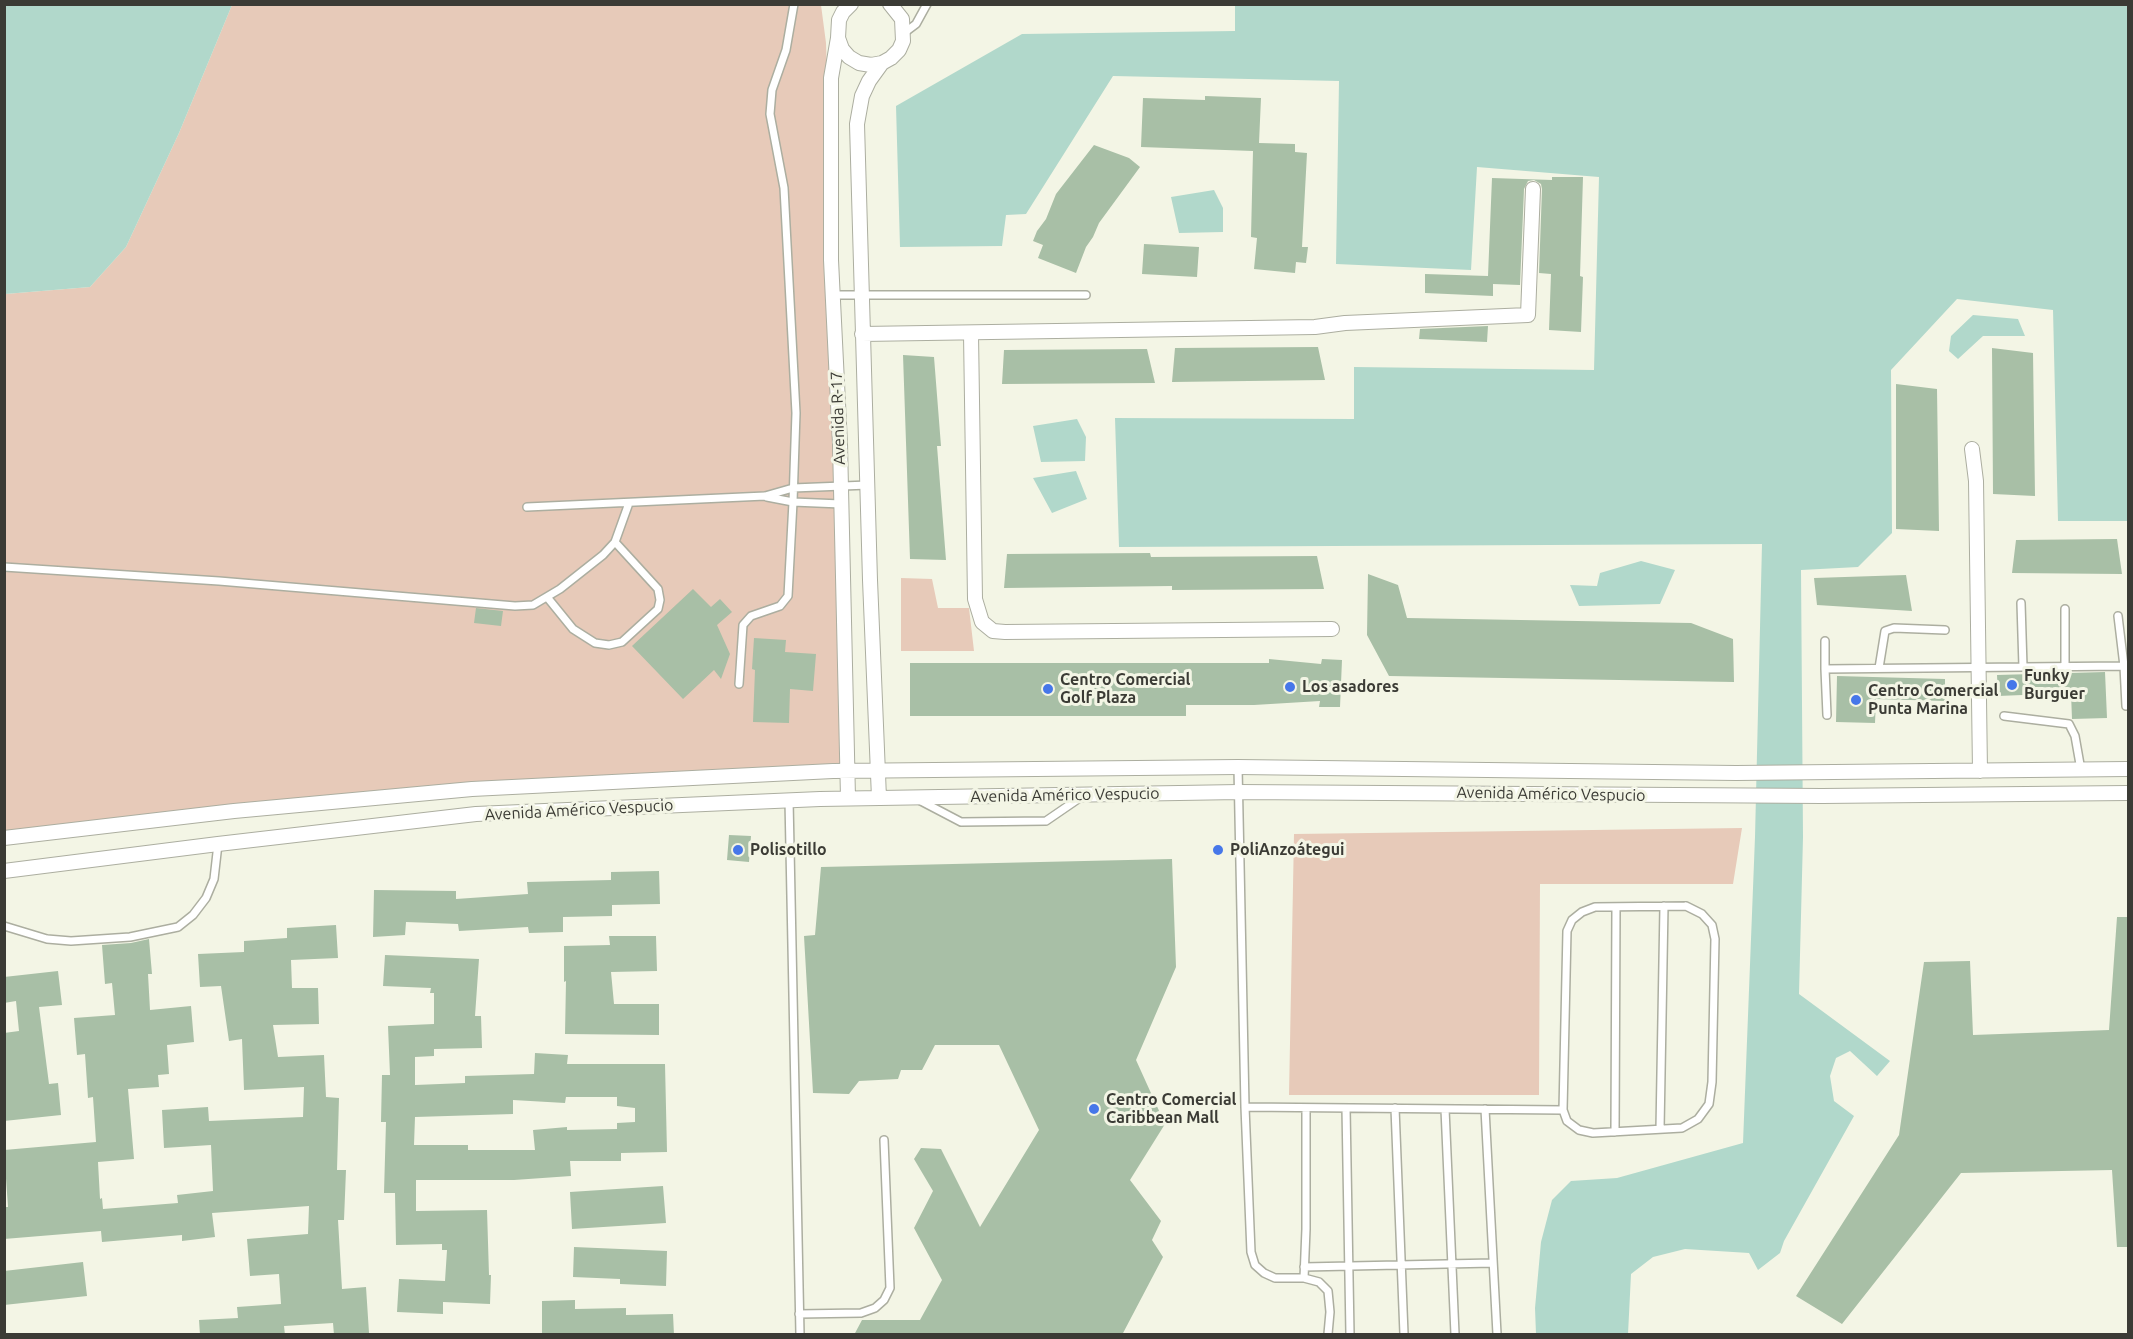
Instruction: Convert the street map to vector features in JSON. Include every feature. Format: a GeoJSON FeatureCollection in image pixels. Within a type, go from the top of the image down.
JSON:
{"type":"FeatureCollection","features":[{"type":"Feature","properties":{"kind":"street","name":"Avenida R-17"},"geometry":{"type":"LineString","coordinates":[[848,798],[840,444],[832,295],[830,124],[831,78],[839,20],[851,4]]}},
{"type":"Feature","properties":{"kind":"street"},"geometry":{"type":"LineString","coordinates":[[890,4],[902,19],[904,33]]}},
{"type":"Feature","properties":{"kind":"street","name":"Avenida R-17"},"geometry":{"type":"LineString","coordinates":[[879,798],[862,334],[857,124],[862,96],[869,81],[882,63],[899,50],[904,33]]}},
{"type":"Feature","properties":{"kind":"street"},"geometry":{"type":"LineString","coordinates":[[838,38],[842,49],[849,57],[860,63],[871,65],[882,63]]}},
{"type":"Feature","properties":{"kind":"street"},"geometry":{"type":"LineString","coordinates":[[830,124],[857,124]]}},
{"type":"Feature","properties":{"kind":"street"},"geometry":{"type":"LineString","coordinates":[[862,334],[1315,327],[1345,323],[1528,315],[1533,189]]}},
{"type":"Feature","properties":{"kind":"street"},"geometry":{"type":"LineString","coordinates":[[971,334],[975,598],[982,622],[993,631],[1332,629]]}},
{"type":"Feature","properties":{"kind":"street"},"geometry":{"type":"LineString","coordinates":[[1972,448],[1976,481],[1980,771]]}},
{"type":"Feature","properties":{"kind":"street","name":"Avenida Américo Vespucio"},"geometry":{"type":"LineString","coordinates":[[4,838],[234,811],[472,789],[848,771],[1238,767],[1736,772],[2128,769]]}},
{"type":"Feature","properties":{"kind":"street","name":"Avenida Américo Vespucio"},"geometry":{"type":"LineString","coordinates":[[4,871],[476,814],[789,800],[1239,792],[1822,796],[2128,794]]}},
{"type":"Feature","properties":{"kind":"lane"},"geometry":{"type":"LineString","coordinates":[[739,684],[743,625],[751,616],[780,606],[788,596],[794,502],[795,413],[784,188],[770,114],[772,90],[786,50],[794,4]]}},
{"type":"Feature","properties":{"kind":"lane"},"geometry":{"type":"LineString","coordinates":[[904,33],[916,24],[927,4]]}},
{"type":"Feature","properties":{"kind":"lane"},"geometry":{"type":"LineString","coordinates":[[832,295],[1086,295]]}},
{"type":"Feature","properties":{"kind":"lane"},"geometry":{"type":"LineString","coordinates":[[527,507],[765,496],[793,488],[868,486]]}},
{"type":"Feature","properties":{"kind":"lane"},"geometry":{"type":"LineString","coordinates":[[765,496],[794,502],[841,504]]}},
{"type":"Feature","properties":{"kind":"lane"},"geometry":{"type":"LineString","coordinates":[[4,567],[219,581],[515,606],[532,605],[547,597],[603,555],[615,542],[630,502]]}},
{"type":"Feature","properties":{"kind":"lane"},"geometry":{"type":"LineString","coordinates":[[547,597],[573,629],[595,643],[609,645],[622,642],[658,609],[660,600],[658,590],[615,542]]}},
{"type":"Feature","properties":{"kind":"lane"},"geometry":{"type":"LineString","coordinates":[[2021,603],[2023,667]]}},
{"type":"Feature","properties":{"kind":"lane"},"geometry":{"type":"LineString","coordinates":[[2065,609],[2065,667]]}},
{"type":"Feature","properties":{"kind":"lane"},"geometry":{"type":"LineString","coordinates":[[2118,616],[2126,706]]}},
{"type":"Feature","properties":{"kind":"lane"},"geometry":{"type":"LineString","coordinates":[[1880,668],[1885,631],[1894,628],[1945,630]]}},
{"type":"Feature","properties":{"kind":"lane"},"geometry":{"type":"LineString","coordinates":[[1825,641],[1827,715]]}},
{"type":"Feature","properties":{"kind":"lane"},"geometry":{"type":"LineString","coordinates":[[1825,669],[2124,666]]}},
{"type":"Feature","properties":{"kind":"lane"},"geometry":{"type":"LineString","coordinates":[[2004,716],[2069,724],[2075,736],[2081,770]]}},
{"type":"Feature","properties":{"kind":"lane"},"geometry":{"type":"LineString","coordinates":[[1238,767],[1245,1107],[1251,1252],[1255,1265],[1264,1273],[1275,1278],[1304,1278],[1319,1282],[1328,1291],[1328,1335]]}},
{"type":"Feature","properties":{"kind":"lane"},"geometry":{"type":"LineString","coordinates":[[914,797],[961,822],[1046,821],[1085,794]]}},
{"type":"Feature","properties":{"kind":"lane"},"geometry":{"type":"LineString","coordinates":[[789,800],[800,1335]]}},
{"type":"Feature","properties":{"kind":"lane"},"geometry":{"type":"LineString","coordinates":[[4,926],[47,939],[71,941],[130,937],[178,927],[193,915],[206,898],[214,879],[218,844]]}},
{"type":"Feature","properties":{"kind":"lane"},"geometry":{"type":"LineString","coordinates":[[1660,1129],[1664,906]]}},
{"type":"Feature","properties":{"kind":"lane"},"geometry":{"type":"LineString","coordinates":[[1664,906],[1686,906],[1702,914],[1712,925],[1715,939],[1712,1082],[1708,1104],[1698,1119],[1682,1128],[1593,1133],[1579,1130],[1568,1121],[1563,1110],[1568,931],[1572,920],[1582,912],[1595,907],[1664,906]]}},
{"type":"Feature","properties":{"kind":"lane"},"geometry":{"type":"LineString","coordinates":[[1615,1132],[1616,907]]}},
{"type":"Feature","properties":{"kind":"lane"},"geometry":{"type":"LineString","coordinates":[[1245,1107],[1563,1110]]}},
{"type":"Feature","properties":{"kind":"lane"},"geometry":{"type":"LineString","coordinates":[[1304,1278],[1306,1108]]}},
{"type":"Feature","properties":{"kind":"lane"},"geometry":{"type":"LineString","coordinates":[[1346,1108],[1350,1335]]}},
{"type":"Feature","properties":{"kind":"lane"},"geometry":{"type":"LineString","coordinates":[[1395,1108],[1404,1335]]}},
{"type":"Feature","properties":{"kind":"lane"},"geometry":{"type":"LineString","coordinates":[[1445,1109],[1455,1335]]}},
{"type":"Feature","properties":{"kind":"lane"},"geometry":{"type":"LineString","coordinates":[[1485,1109],[1497,1335]]}},
{"type":"Feature","properties":{"kind":"lane"},"geometry":{"type":"LineString","coordinates":[[799,1314],[861,1313],[875,1308],[884,1300],[890,1288],[884,1140]]}},
{"type":"Feature","properties":{"kind":"lane"},"geometry":{"type":"LineString","coordinates":[[1304,1267],[1493,1263]]}},
{"type":"Feature","properties":{"kind":"shaded area"},"geometry":{"type":"Polygon","coordinates":[[[232,5],[821,5],[826,43],[848,771],[472,789],[5,838],[5,294],[90,287],[126,247],[179,133],[232,5]]]}},
{"type":"Feature","properties":{"kind":"shaded area"},"geometry":{"type":"Polygon","coordinates":[[[901,578],[932,579],[938,608],[969,608],[974,651],[901,651],[901,578]]]}},
{"type":"Feature","properties":{"kind":"shaded area"},"geometry":{"type":"Polygon","coordinates":[[[1742,828],[1733,884],[1540,884],[1539,1095],[1289,1095],[1294,834],[1742,828]]]}},
{"type":"Feature","properties":{"kind":"water"},"geometry":{"type":"Polygon","coordinates":[[[5,4],[232,5],[179,133],[126,247],[90,287],[5,294],[5,4]]]}},
{"type":"Feature","properties":{"kind":"water"},"geometry":{"type":"Polygon","coordinates":[[[1235,5],[2128,5],[2128,521],[2058,521],[2053,310],[1957,299],[1891,370],[1892,533],[1858,567],[1801,570],[1803,837],[1799,994],[1890,1061],[1877,1076],[1850,1051],[1836,1058],[1830,1076],[1834,1101],[1854,1116],[1784,1241],[1780,1253],[1758,1270],[1749,1253],[1685,1249],[1653,1257],[1631,1274],[1628,1334],[1536,1334],[1535,1308],[1541,1242],[1552,1200],[1571,1181],[1617,1178],[1743,1143],[1755,837],[1762,544],[1119,547],[1115,418],[1354,419],[1354,367],[1594,370],[1599,177],[1477,167],[1471,270],[1336,264],[1339,81],[1113,76],[1026,214],[1006,215],[1002,246],[900,247],[896,106],[1022,34],[1235,31],[1235,5]]]}},
{"type":"Feature","properties":{"kind":"water"},"geometry":{"type":"Polygon","coordinates":[[[1214,190],[1223,208],[1223,232],[1179,233],[1171,197],[1214,190]]]}},
{"type":"Feature","properties":{"kind":"water"},"geometry":{"type":"Polygon","coordinates":[[[1973,315],[2018,319],[2025,336],[1983,336],[1958,359],[1949,351],[1951,336],[1973,315]]]}},
{"type":"Feature","properties":{"kind":"water"},"geometry":{"type":"Polygon","coordinates":[[[1077,419],[1086,437],[1085,461],[1041,462],[1033,426],[1077,419]]]}},
{"type":"Feature","properties":{"kind":"water"},"geometry":{"type":"Polygon","coordinates":[[[1076,471],[1087,499],[1052,513],[1033,478],[1076,471]]]}},
{"type":"Feature","properties":{"kind":"water"},"geometry":{"type":"Polygon","coordinates":[[[1641,561],[1675,570],[1660,604],[1579,606],[1570,585],[1597,586],[1600,573],[1641,561]]]}},
{"type":"Feature","properties":{"kind":"building"},"geometry":{"type":"Polygon","coordinates":[[[1205,96],[1261,98],[1259,143],[1295,144],[1295,152],[1307,153],[1302,247],[1308,247],[1306,263],[1296,262],[1295,273],[1254,269],[1257,238],[1251,237],[1253,151],[1141,147],[1143,98],[1205,100],[1205,96]]]}},
{"type":"Feature","properties":{"kind":"building"},"geometry":{"type":"Polygon","coordinates":[[[1094,145],[1129,158],[1140,167],[1099,223],[1076,273],[1038,258],[1043,245],[1033,241],[1046,219],[1056,194],[1094,145]]]}},
{"type":"Feature","properties":{"kind":"building"},"geometry":{"type":"Polygon","coordinates":[[[1552,177],[1583,177],[1581,332],[1549,330],[1551,274],[1539,273],[1542,189],[1541,184],[1534,180],[1528,181],[1524,189],[1520,285],[1493,284],[1493,296],[1425,293],[1425,274],[1488,276],[1492,178],[1552,180],[1552,177]]]}},
{"type":"Feature","properties":{"kind":"building"},"geometry":{"type":"Polygon","coordinates":[[[1144,244],[1199,247],[1197,277],[1142,274],[1144,244]]]}},
{"type":"Feature","properties":{"kind":"building"},"geometry":{"type":"Polygon","coordinates":[[[1488,326],[1487,342],[1419,339],[1420,329],[1488,326]]]}},
{"type":"Feature","properties":{"kind":"building"},"geometry":{"type":"Polygon","coordinates":[[[1318,347],[1325,380],[1172,382],[1175,348],[1318,347]]]}},
{"type":"Feature","properties":{"kind":"building"},"geometry":{"type":"Polygon","coordinates":[[[1992,348],[2033,353],[2035,496],[1993,494],[1992,348]]]}},
{"type":"Feature","properties":{"kind":"building"},"geometry":{"type":"Polygon","coordinates":[[[1147,349],[1155,383],[1002,384],[1004,350],[1147,349]]]}},
{"type":"Feature","properties":{"kind":"building"},"geometry":{"type":"Polygon","coordinates":[[[903,355],[934,357],[941,446],[937,446],[946,560],[910,559],[903,355]]]}},
{"type":"Feature","properties":{"kind":"building"},"geometry":{"type":"Polygon","coordinates":[[[1896,384],[1937,389],[1939,531],[1896,529],[1896,384]]]}},
{"type":"Feature","properties":{"kind":"building"},"geometry":{"type":"Polygon","coordinates":[[[2117,539],[2122,574],[2012,573],[2016,540],[2117,539]]]}},
{"type":"Feature","properties":{"kind":"building"},"geometry":{"type":"Polygon","coordinates":[[[1150,553],[1151,557],[1317,556],[1324,589],[1172,590],[1172,586],[1004,588],[1007,554],[1150,553]]]}},
{"type":"Feature","properties":{"kind":"building"},"geometry":{"type":"Polygon","coordinates":[[[1368,574],[1398,585],[1407,618],[1691,623],[1733,639],[1734,682],[1389,676],[1367,635],[1368,574]]]}},
{"type":"Feature","properties":{"kind":"building"},"geometry":{"type":"Polygon","coordinates":[[[1906,575],[1912,611],[1817,605],[1814,578],[1906,575]]]}},
{"type":"Feature","properties":{"kind":"building"},"geometry":{"type":"Polygon","coordinates":[[[693,589],[711,607],[720,599],[732,612],[717,625],[730,654],[721,679],[714,670],[683,699],[632,646],[693,589]]]}},
{"type":"Feature","properties":{"kind":"building"},"geometry":{"type":"Polygon","coordinates":[[[476,608],[503,611],[501,626],[474,623],[476,608]]]}},
{"type":"Feature","properties":{"kind":"building"},"geometry":{"type":"Polygon","coordinates":[[[754,638],[786,640],[785,652],[816,654],[813,691],[790,689],[789,723],[753,722],[754,638]]]}},
{"type":"Feature","properties":{"kind":"building","name":"Centro Comercial Golf Plaza"},"geometry":{"type":"Polygon","coordinates":[[[1269,659],[1321,664],[1322,659],[1342,660],[1340,707],[1319,707],[1320,701],[1254,705],[1186,705],[1186,716],[910,716],[910,663],[1269,663],[1269,659]]]}},
{"type":"Feature","properties":{"kind":"building","name":"Centro Comercial Punta Marina"},"geometry":{"type":"Polygon","coordinates":[[[2105,672],[2107,718],[2072,719],[2071,693],[1998,696],[1997,675],[2105,672]]]}},
{"type":"Feature","properties":{"kind":"building","name":"Centro Comercial Punta Marina"},"geometry":{"type":"Polygon","coordinates":[[[1837,676],[1945,679],[1945,701],[1876,699],[1875,723],[1836,722],[1837,676]]]}},
{"type":"Feature","properties":{"kind":"building"},"geometry":{"type":"Polygon","coordinates":[[[729,835],[751,836],[749,862],[727,860],[729,835]]]}},
{"type":"Feature","properties":{"kind":"building","name":"Centro Comercial Caribbean Mall"},"geometry":{"type":"Polygon","coordinates":[[[1172,859],[1176,967],[1136,1060],[1165,1124],[1130,1180],[1161,1221],[1152,1240],[1163,1257],[1122,1335],[854,1335],[862,1320],[920,1320],[942,1280],[914,1228],[933,1191],[914,1159],[921,1148],[941,1149],[980,1227],[1039,1130],[999,1045],[935,1045],[922,1070],[901,1070],[898,1079],[859,1081],[849,1094],[813,1093],[804,936],[815,935],[821,867],[1172,859]]]}},
{"type":"Feature","properties":{"kind":"building"},"geometry":{"type":"Polygon","coordinates":[[[659,871],[660,904],[612,905],[612,916],[563,917],[563,932],[529,933],[528,927],[459,931],[458,924],[406,922],[405,935],[373,937],[374,890],[456,891],[456,899],[528,894],[527,882],[611,880],[611,872],[659,871]]]}},
{"type":"Feature","properties":{"kind":"building"},"geometry":{"type":"Polygon","coordinates":[[[2117,917],[2128,917],[2128,1247],[2117,1247],[2112,1170],[1961,1173],[1842,1324],[1796,1296],[1899,1135],[1924,962],[1970,961],[1973,1035],[2109,1030],[2117,917]]]}},
{"type":"Feature","properties":{"kind":"building"},"geometry":{"type":"Polygon","coordinates":[[[336,925],[338,958],[291,960],[292,988],[318,988],[319,1024],[273,1025],[278,1057],[324,1055],[326,1097],[339,1098],[337,1170],[346,1170],[344,1220],[338,1220],[342,1289],[366,1287],[369,1333],[334,1335],[333,1323],[284,1326],[285,1335],[200,1335],[199,1320],[238,1318],[237,1307],[281,1304],[279,1274],[250,1276],[247,1239],[308,1234],[309,1206],[212,1213],[215,1237],[182,1241],[182,1235],[102,1242],[101,1231],[4,1239],[4,1207],[8,1207],[4,1150],[96,1142],[93,1097],[88,1098],[85,1054],[77,1055],[74,1018],[115,1015],[112,983],[105,984],[102,945],[149,939],[152,974],[148,974],[150,1010],[191,1006],[194,1042],[167,1045],[169,1074],[158,1075],[159,1087],[128,1089],[134,1159],[98,1162],[100,1199],[102,1198],[103,1209],[178,1203],[177,1195],[213,1191],[211,1145],[164,1148],[162,1110],[208,1107],[209,1121],[303,1117],[304,1087],[244,1090],[242,1039],[229,1041],[221,986],[200,987],[198,954],[244,952],[244,941],[287,938],[287,928],[336,925]]]}},
{"type":"Feature","properties":{"kind":"building"},"geometry":{"type":"Polygon","coordinates":[[[609,936],[656,936],[657,971],[611,972],[614,1004],[659,1004],[659,1035],[565,1034],[564,946],[610,945],[609,936]]]}},
{"type":"Feature","properties":{"kind":"building"},"geometry":{"type":"Polygon","coordinates":[[[385,955],[479,959],[475,1016],[481,1016],[482,1048],[434,1049],[434,1056],[415,1057],[415,1085],[465,1083],[465,1076],[534,1074],[535,1053],[568,1055],[567,1064],[665,1064],[667,1152],[621,1153],[621,1161],[570,1161],[571,1176],[514,1180],[416,1180],[416,1211],[487,1210],[489,1275],[491,1275],[490,1304],[443,1302],[443,1314],[397,1312],[399,1279],[445,1281],[447,1250],[442,1250],[442,1244],[396,1245],[395,1193],[384,1193],[386,1122],[381,1122],[382,1075],[390,1075],[388,1026],[434,1024],[434,993],[430,993],[431,988],[383,986],[385,955]],[[566,1097],[565,1103],[513,1100],[513,1114],[415,1117],[414,1145],[468,1145],[468,1150],[535,1150],[533,1130],[567,1127],[567,1130],[617,1129],[617,1123],[635,1122],[635,1108],[617,1106],[617,1097],[566,1097]]]}},
{"type":"Feature","properties":{"kind":"building"},"geometry":{"type":"Polygon","coordinates":[[[58,971],[62,1005],[39,1007],[49,1084],[58,1083],[61,1115],[4,1121],[4,1033],[19,1031],[16,1001],[4,1003],[4,977],[58,971]]]}},
{"type":"Feature","properties":{"kind":"building"},"geometry":{"type":"Polygon","coordinates":[[[663,1186],[666,1223],[572,1229],[570,1192],[663,1186]]]}},
{"type":"Feature","properties":{"kind":"building"},"geometry":{"type":"Polygon","coordinates":[[[574,1247],[667,1251],[666,1286],[620,1284],[620,1279],[573,1277],[574,1247]]]}},
{"type":"Feature","properties":{"kind":"building"},"geometry":{"type":"Polygon","coordinates":[[[83,1262],[87,1296],[4,1305],[4,1271],[83,1262]]]}},
{"type":"Feature","properties":{"kind":"building"},"geometry":{"type":"Polygon","coordinates":[[[575,1300],[575,1309],[626,1308],[626,1315],[673,1314],[674,1335],[542,1335],[542,1301],[575,1300]]]}},
{"type":"Feature","properties":{"kind":"place","name":"Funky Burguer"},"geometry":{"type":"Point","coordinates":[2012,685]}},
{"type":"Feature","properties":{"kind":"place","name":"Los asadores"},"geometry":{"type":"Point","coordinates":[1290,687]}},
{"type":"Feature","properties":{"kind":"place","name":"Centro Comercial Golf Plaza"},"geometry":{"type":"Point","coordinates":[1048,689]}},
{"type":"Feature","properties":{"kind":"place","name":"Centro Comercial Punta Marina"},"geometry":{"type":"Point","coordinates":[1856,700]}},
{"type":"Feature","properties":{"kind":"place","name":"Polisotillo"},"geometry":{"type":"Point","coordinates":[738,850]}},
{"type":"Feature","properties":{"kind":"place","name":"PoliAnzoátegui"},"geometry":{"type":"Point","coordinates":[1218,850]}},
{"type":"Feature","properties":{"kind":"place","name":"Centro Comercial Caribbean Mall"},"geometry":{"type":"Point","coordinates":[1094,1109]}}]}
